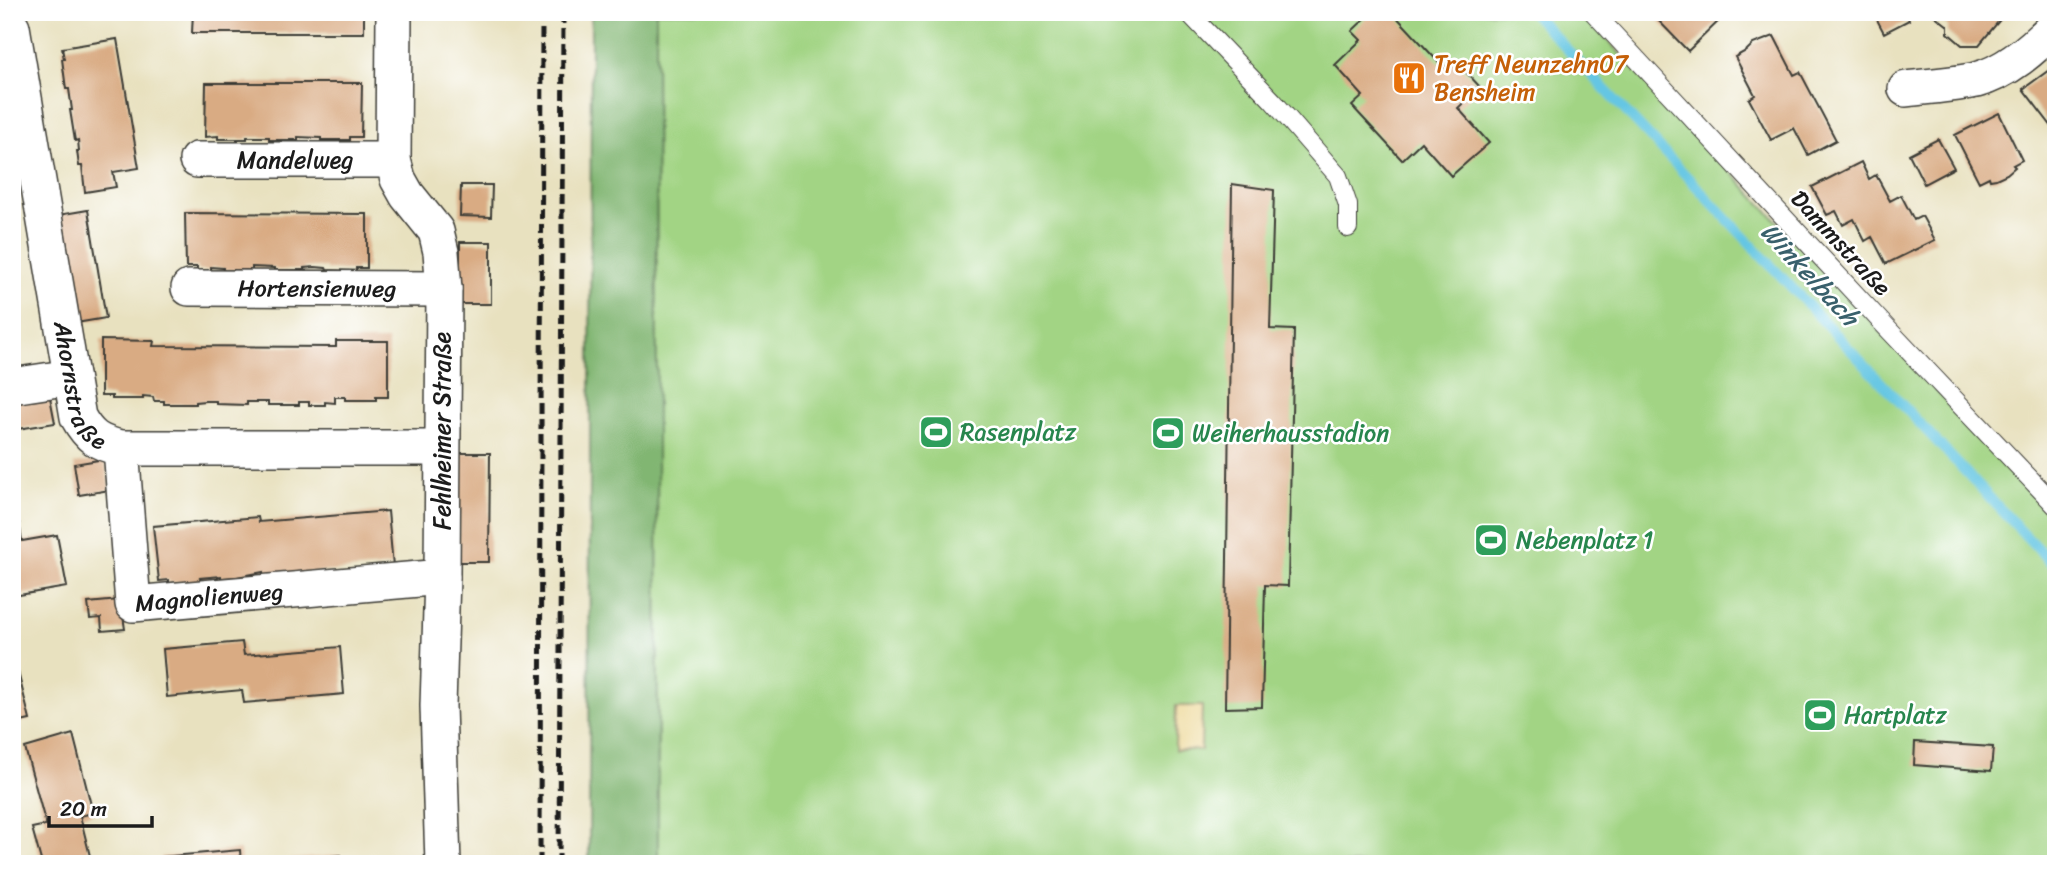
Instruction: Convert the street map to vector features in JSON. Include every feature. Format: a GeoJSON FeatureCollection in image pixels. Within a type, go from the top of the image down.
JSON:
{"type":"FeatureCollection","features":[{"type":"Feature","properties":{"kind":"street","name":"Fehlheimer Straße"},"geometry":{"type":"LineString","coordinates":[[394,12],[393,160],[398,179],[407,195],[436,231],[444,289],[442,577],[438,706],[443,864]]}},
{"type":"Feature","properties":{"kind":"street"},"geometry":{"type":"LineString","coordinates":[[1906,89],[1977,79],[2005,67],[2032,49],[2056,25]]}},
{"type":"Feature","properties":{"kind":"street","name":"Ahornstraße"},"geometry":{"type":"LineString","coordinates":[[12,27],[78,417],[87,433],[104,444],[121,448],[442,448]]}},
{"type":"Feature","properties":{"kind":"street","name":"Mandelweg"},"geometry":{"type":"LineString","coordinates":[[197,160],[393,160]]}},
{"type":"Feature","properties":{"kind":"street","name":"Hortensienweg"},"geometry":{"type":"LineString","coordinates":[[189,288],[444,289]]}},
{"type":"Feature","properties":{"kind":"street"},"geometry":{"type":"LineString","coordinates":[[12,386],[71,377]]}},
{"type":"Feature","properties":{"kind":"street","name":"Magnolienweg"},"geometry":{"type":"LineString","coordinates":[[121,448],[133,604],[442,577]]}},
{"type":"Feature","properties":{"kind":"lane"},"geometry":{"type":"LineString","coordinates":[[1188,12],[1273,101],[1338,176],[1348,205],[1348,228]]}},
{"type":"Feature","properties":{"kind":"lane","name":"Dammstraße"},"geometry":{"type":"LineString","coordinates":[[1593,12],[2056,506]]}},
{"type":"Feature","properties":{"kind":"green space"},"geometry":{"type":"Polygon","coordinates":[[[591,12],[656,12],[658,864],[589,864],[591,12]]]}},
{"type":"Feature","properties":{"kind":"green space","name":"Weiherhausstadion"},"geometry":{"type":"Polygon","coordinates":[[[656,12],[1581,12],[2056,518],[2056,864],[658,864],[656,12]]]}},
{"type":"Feature","properties":{"kind":"sand"},"geometry":{"type":"Polygon","coordinates":[[[1176,706],[1202,706],[1201,750],[1175,750],[1176,706]]]}},
{"type":"Feature","properties":{"kind":"building"},"geometry":{"type":"Polygon","coordinates":[[[193,12],[364,12],[364,33],[192,33],[193,12]]]}},
{"type":"Feature","properties":{"kind":"building","name":"Treff Neunzehn07 Bensheim"},"geometry":{"type":"Polygon","coordinates":[[[1372,12],[1392,12],[1444,68],[1454,59],[1480,87],[1458,108],[1489,143],[1451,176],[1421,142],[1402,160],[1352,106],[1363,96],[1335,65],[1361,40],[1352,31],[1372,12]]]}},
{"type":"Feature","properties":{"kind":"building"},"geometry":{"type":"Polygon","coordinates":[[[1645,12],[1728,12],[1688,51],[1653,15],[1650,18],[1645,12]]]}},
{"type":"Feature","properties":{"kind":"building"},"geometry":{"type":"Polygon","coordinates":[[[1873,12],[1906,12],[1909,20],[1884,33],[1873,12]]]}},
{"type":"Feature","properties":{"kind":"building"},"geometry":{"type":"Polygon","coordinates":[[[1930,12],[2015,12],[2015,15],[2006,18],[2003,16],[1979,45],[1962,45],[1948,33],[1948,26],[1930,12]]]}},
{"type":"Feature","properties":{"kind":"building"},"geometry":{"type":"Polygon","coordinates":[[[1774,36],[1794,75],[1800,72],[1836,140],[1808,155],[1794,128],[1771,140],[1749,99],[1755,95],[1735,57],[1753,44],[1774,36]]]}},
{"type":"Feature","properties":{"kind":"building"},"geometry":{"type":"Polygon","coordinates":[[[117,39],[139,168],[113,172],[116,187],[85,192],[82,166],[79,166],[78,140],[75,141],[70,110],[69,89],[66,89],[62,48],[117,39]]]}},
{"type":"Feature","properties":{"kind":"building"},"geometry":{"type":"Polygon","coordinates":[[[2056,65],[2056,132],[2023,89],[2056,65]]]}},
{"type":"Feature","properties":{"kind":"building"},"geometry":{"type":"Polygon","coordinates":[[[206,83],[362,83],[361,137],[350,137],[350,140],[298,137],[298,140],[269,140],[269,137],[205,137],[206,83]]]}},
{"type":"Feature","properties":{"kind":"building"},"geometry":{"type":"Polygon","coordinates":[[[1999,113],[2022,160],[2013,165],[2015,167],[2007,174],[1979,182],[1955,135],[1999,113]]]}},
{"type":"Feature","properties":{"kind":"building"},"geometry":{"type":"Polygon","coordinates":[[[1938,139],[1954,168],[1924,184],[1909,154],[1938,139]]]}},
{"type":"Feature","properties":{"kind":"building"},"geometry":{"type":"Polygon","coordinates":[[[1861,162],[1869,179],[1876,175],[1890,201],[1901,195],[1914,220],[1922,216],[1935,240],[1886,264],[1872,237],[1865,241],[1854,219],[1843,225],[1836,211],[1827,215],[1812,187],[1861,162]]]}},
{"type":"Feature","properties":{"kind":"building"},"geometry":{"type":"Polygon","coordinates":[[[1232,184],[1274,190],[1270,329],[1294,330],[1288,586],[1265,585],[1262,707],[1225,708],[1232,184]]]}},
{"type":"Feature","properties":{"kind":"building"},"geometry":{"type":"Polygon","coordinates":[[[461,185],[492,185],[491,217],[460,216],[461,185]]]}},
{"type":"Feature","properties":{"kind":"building"},"geometry":{"type":"Polygon","coordinates":[[[88,210],[106,318],[76,323],[58,215],[88,210]]]}},
{"type":"Feature","properties":{"kind":"building"},"geometry":{"type":"Polygon","coordinates":[[[185,213],[367,214],[367,268],[356,268],[356,271],[315,267],[304,270],[252,267],[252,270],[223,270],[211,267],[211,270],[197,270],[197,267],[186,267],[185,213]]]}},
{"type":"Feature","properties":{"kind":"building"},"geometry":{"type":"Polygon","coordinates":[[[460,242],[491,242],[491,304],[460,304],[460,242]]]}},
{"type":"Feature","properties":{"kind":"building"},"geometry":{"type":"Polygon","coordinates":[[[101,340],[154,341],[153,346],[336,347],[336,341],[388,341],[388,397],[376,397],[376,400],[345,400],[345,397],[335,397],[335,403],[325,402],[325,405],[309,405],[309,402],[299,402],[299,405],[268,405],[268,402],[247,402],[247,405],[216,404],[216,401],[164,404],[164,401],[154,401],[153,397],[143,396],[143,399],[112,399],[112,396],[101,396],[101,340]]]}},
{"type":"Feature","properties":{"kind":"building"},"geometry":{"type":"Polygon","coordinates":[[[49,392],[55,423],[12,430],[12,399],[49,392]]]}},
{"type":"Feature","properties":{"kind":"building"},"geometry":{"type":"Polygon","coordinates":[[[459,453],[490,453],[489,562],[458,562],[459,453]]]}},
{"type":"Feature","properties":{"kind":"building"},"geometry":{"type":"Polygon","coordinates":[[[105,459],[110,490],[79,495],[74,464],[105,459]]]}},
{"type":"Feature","properties":{"kind":"building"},"geometry":{"type":"Polygon","coordinates":[[[12,490],[22,541],[57,535],[67,587],[13,596],[12,490]]]}},
{"type":"Feature","properties":{"kind":"building"},"geometry":{"type":"Polygon","coordinates":[[[388,511],[393,566],[263,577],[263,572],[237,577],[200,578],[201,581],[159,581],[153,526],[258,517],[259,522],[388,511]]]}},
{"type":"Feature","properties":{"kind":"building"},"geometry":{"type":"Polygon","coordinates":[[[119,600],[120,616],[123,616],[125,629],[102,631],[101,618],[90,619],[88,603],[119,600]]]}},
{"type":"Feature","properties":{"kind":"building"},"geometry":{"type":"Polygon","coordinates":[[[242,642],[244,655],[340,647],[344,694],[244,703],[242,690],[167,697],[163,649],[242,642]]]}},
{"type":"Feature","properties":{"kind":"building"},"geometry":{"type":"Polygon","coordinates":[[[18,672],[30,720],[12,724],[12,674],[18,672]]]}},
{"type":"Feature","properties":{"kind":"building"},"geometry":{"type":"Polygon","coordinates":[[[73,734],[93,813],[80,816],[92,864],[42,864],[32,828],[46,825],[25,748],[73,734]]]}},
{"type":"Feature","properties":{"kind":"building"},"geometry":{"type":"Polygon","coordinates":[[[1915,742],[1993,747],[1991,771],[1914,765],[1915,742]]]}},
{"type":"Feature","properties":{"kind":"building"},"geometry":{"type":"Polygon","coordinates":[[[240,850],[241,864],[161,864],[161,857],[240,850]]]}},
{"type":"Feature","properties":{"kind":"building"},"geometry":{"type":"Polygon","coordinates":[[[341,855],[342,864],[263,864],[263,862],[341,855]]]}},
{"type":"Feature","properties":{"kind":"waterway","name":"Winkelbach"},"geometry":{"type":"LineString","coordinates":[[1532,12],[2056,568]]}},
{"type":"Feature","properties":{"kind":"railway"},"geometry":{"type":"LineString","coordinates":[[540,864],[542,12]]}},
{"type":"Feature","properties":{"kind":"railway"},"geometry":{"type":"LineString","coordinates":[[559,864],[563,12]]}},
{"type":"Feature","properties":{"kind":"place","name":"Treff Neunzehn07 Bensheim"},"geometry":{"type":"Point","coordinates":[1409,78]}},
{"type":"Feature","properties":{"kind":"place","name":"Rasenplatz"},"geometry":{"type":"Point","coordinates":[936,432]}},
{"type":"Feature","properties":{"kind":"place","name":"Weiherhausstadion"},"geometry":{"type":"Point","coordinates":[1168,433]}},
{"type":"Feature","properties":{"kind":"place","name":"Nebenplatz 1"},"geometry":{"type":"Point","coordinates":[1491,540]}},
{"type":"Feature","properties":{"kind":"place","name":"Hartplatz"},"geometry":{"type":"Point","coordinates":[1820,715]}}]}
